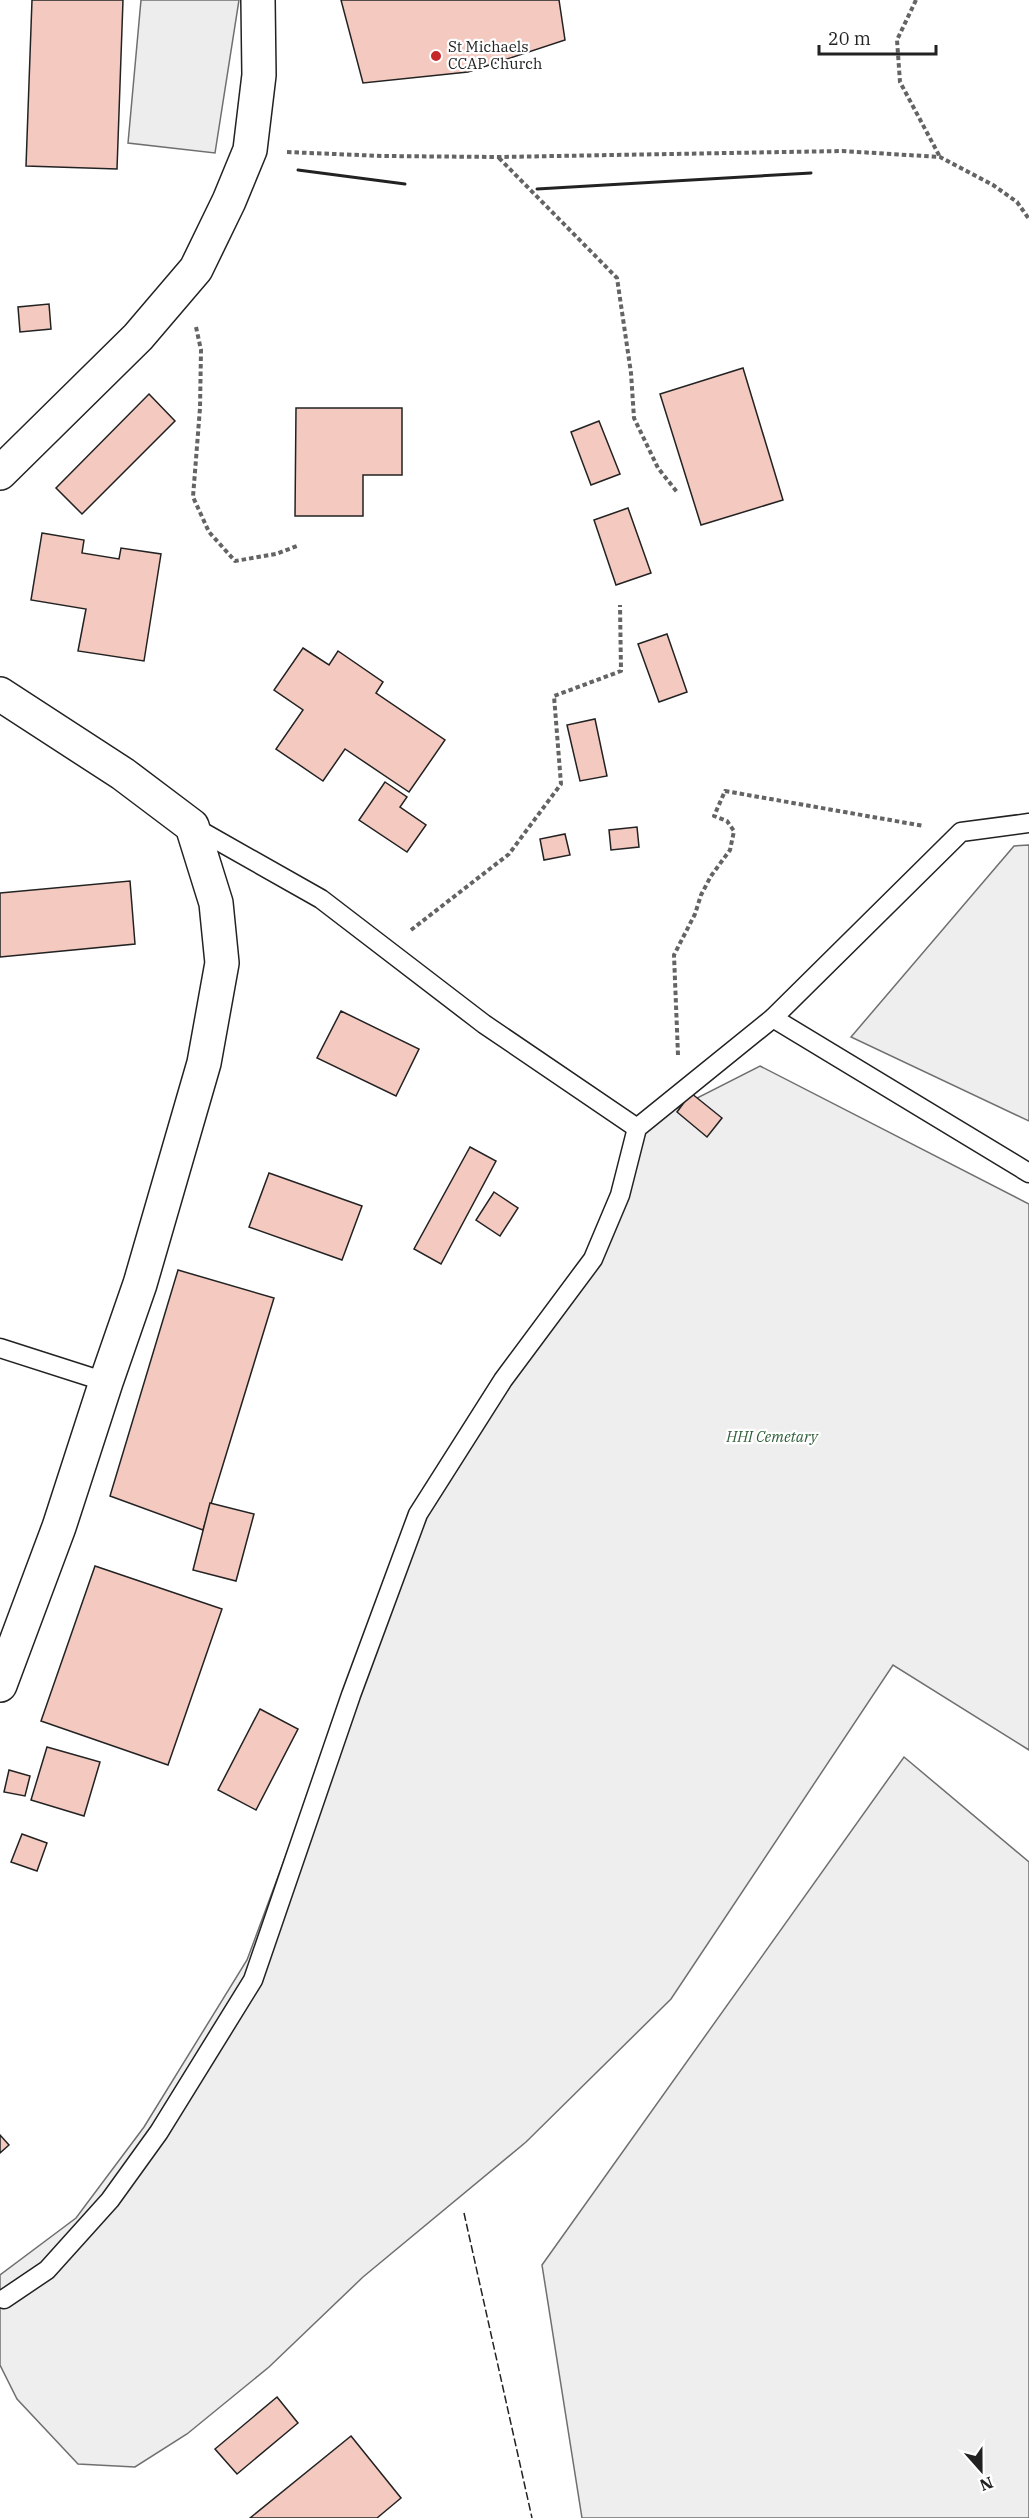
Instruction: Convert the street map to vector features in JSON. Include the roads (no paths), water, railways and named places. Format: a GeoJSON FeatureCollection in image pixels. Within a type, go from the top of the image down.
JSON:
{"type":"FeatureCollection","features":[{"type":"Feature","properties":{"kind":"street"},"geometry":{"type":"LineString","coordinates":[[0,473],[138,337],[196,269],[230,201],[250,150],[259,75],[258,0]]}},
{"type":"Feature","properties":{"kind":"street"},"geometry":{"type":"LineString","coordinates":[[0,694],[123,774],[192,826],[216,903],[222,963],[204,1063],[140,1284],[59,1527],[0,1685]]}},
{"type":"Feature","properties":{"kind":"lane"},"geometry":{"type":"LineString","coordinates":[[4,2299],[47,2270],[110,2200],[159,2132],[253,1980],[351,1695],[418,1514],[503,1380],[593,1259],[620,1195],[637,1128],[773,1018],[961,832],[1029,823]]}},
{"type":"Feature","properties":{"kind":"lane"},"geometry":{"type":"LineString","coordinates":[[192,826],[321,899],[484,1024],[637,1128]]}},
{"type":"Feature","properties":{"kind":"lane"},"geometry":{"type":"LineString","coordinates":[[773,1018],[1029,1173]]}},
{"type":"Feature","properties":{"kind":"lane"},"geometry":{"type":"LineString","coordinates":[[0,1348],[106,1382]]}},
{"type":"Feature","properties":{"kind":"place","name":"St Michaels CCAP Church"},"geometry":{"type":"Point","coordinates":[436,56]}},
{"type":"Feature","properties":{"kind":"park label","name":"HHI Cemetary"},"geometry":{"type":"Point","coordinates":[772,1437]}}]}
